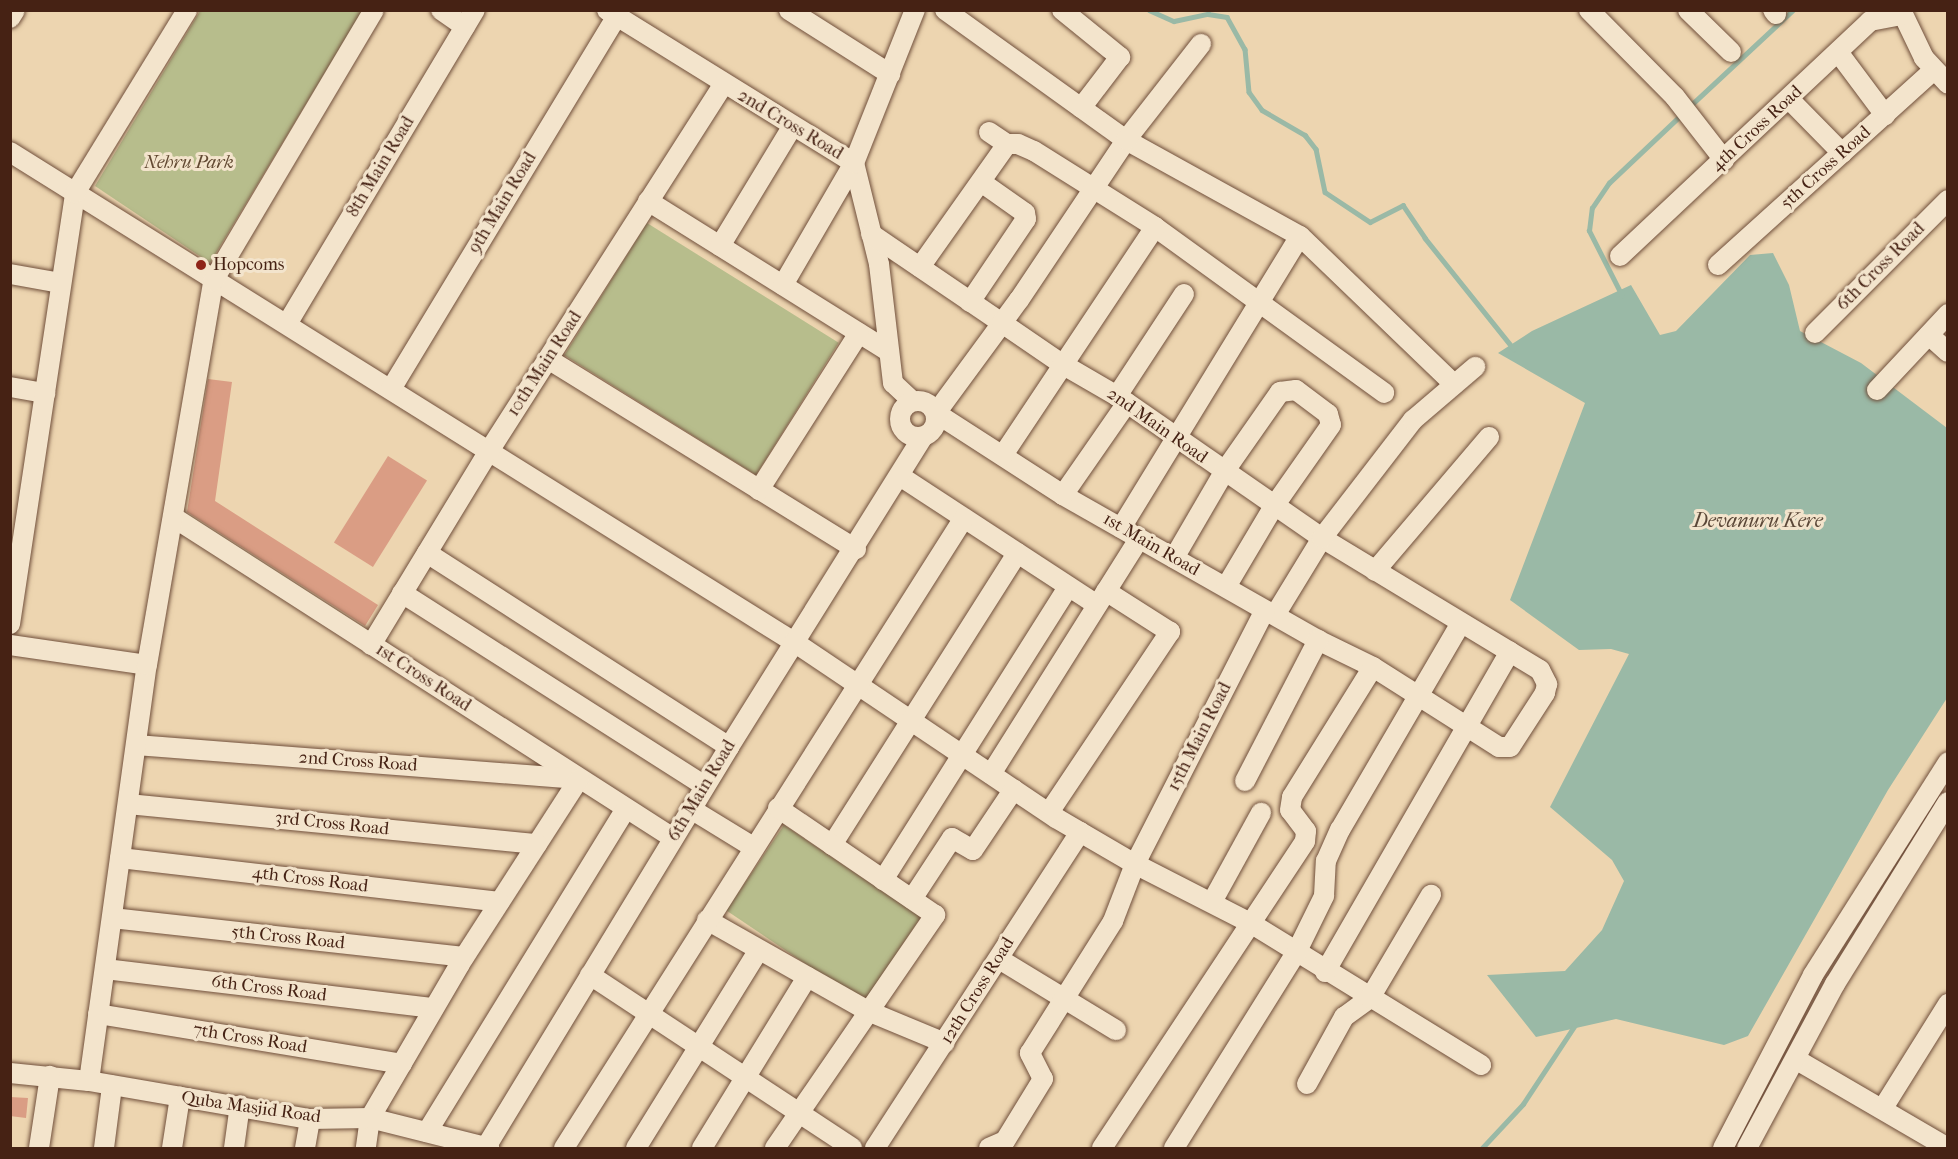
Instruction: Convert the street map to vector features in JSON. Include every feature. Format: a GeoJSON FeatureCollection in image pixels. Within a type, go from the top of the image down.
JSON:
{"type":"FeatureCollection","features":[{"type":"Feature","properties":{"kind":"street"},"geometry":{"type":"LineString","coordinates":[[10,18],[15,10]]}},
{"type":"Feature","properties":{"kind":"street"},"geometry":{"type":"LineString","coordinates":[[10,624],[75,193],[187,10]]}},
{"type":"Feature","properties":{"kind":"street"},"geometry":{"type":"LineString","coordinates":[[89,1081],[147,665],[213,281],[375,10]]}},
{"type":"Feature","properties":{"kind":"street"},"geometry":{"type":"LineString","coordinates":[[441,10],[470,19]]}},
{"type":"Feature","properties":{"kind":"street"},"geometry":{"type":"LineString","coordinates":[[789,10],[890,74]]}},
{"type":"Feature","properties":{"kind":"street"},"geometry":{"type":"LineString","coordinates":[[783,285],[854,163],[915,10]]}},
{"type":"Feature","properties":{"kind":"street"},"geometry":{"type":"LineString","coordinates":[[945,10],[1126,140],[1300,236],[1454,384]]}},
{"type":"Feature","properties":{"kind":"street"},"geometry":{"type":"LineString","coordinates":[[1062,10],[1120,57],[1082,108]]}},
{"type":"Feature","properties":{"kind":"street"},"geometry":{"type":"LineString","coordinates":[[1589,10],[1675,97],[1694,126],[1724,160]]}},
{"type":"Feature","properties":{"kind":"street"},"geometry":{"type":"LineString","coordinates":[[1688,10],[1731,52]]}},
{"type":"Feature","properties":{"kind":"street"},"geometry":{"type":"LineString","coordinates":[[1901,13],[1941,77]]}},
{"type":"Feature","properties":{"kind":"street","name":"4th Cross Road"},"geometry":{"type":"LineString","coordinates":[[1620,256],[1870,21],[1901,13]]}},
{"type":"Feature","properties":{"kind":"street","name":"2nd Cross Road"},"geometry":{"type":"LineString","coordinates":[[611,14],[723,85],[854,163],[879,264],[886,350],[893,383],[912,400]]}},
{"type":"Feature","properties":{"kind":"street","name":"9th Main Road"},"geometry":{"type":"LineString","coordinates":[[391,389],[611,14]]}},
{"type":"Feature","properties":{"kind":"street","name":"8th Main Road"},"geometry":{"type":"LineString","coordinates":[[287,324],[470,19]]}},
{"type":"Feature","properties":{"kind":"street"},"geometry":{"type":"LineString","coordinates":[[936,413],[926,402],[912,400],[901,410],[900,424],[909,436],[923,437],[934,427],[936,413],[1002,323],[1126,140],[1201,44]]}},
{"type":"Feature","properties":{"kind":"street"},"geometry":{"type":"LineString","coordinates":[[1838,52],[1885,115]]}},
{"type":"Feature","properties":{"kind":"street","name":"5th Cross Road"},"geometry":{"type":"LineString","coordinates":[[1718,265],[1885,115],[1941,77]]}},
{"type":"Feature","properties":{"kind":"street","name":"10th Main Road"},"geometry":{"type":"LineString","coordinates":[[371,645],[489,451],[723,85]]}},
{"type":"Feature","properties":{"kind":"street"},"geometry":{"type":"LineString","coordinates":[[1789,99],[1842,153]]}},
{"type":"Feature","properties":{"kind":"street"},"geometry":{"type":"LineString","coordinates":[[720,246],[792,127]]}},
{"type":"Feature","properties":{"kind":"street"},"geometry":{"type":"LineString","coordinates":[[989,132],[1007,144],[1027,147],[1155,227],[1263,302],[1384,393]]}},
{"type":"Feature","properties":{"kind":"street"},"geometry":{"type":"LineString","coordinates":[[920,267],[1007,144]]}},
{"type":"Feature","properties":{"kind":"street"},"geometry":{"type":"LineString","coordinates":[[10,152],[213,281],[287,324],[794,642],[858,687],[1080,832],[1135,864],[1252,924],[1325,972],[1481,1065]]}},
{"type":"Feature","properties":{"kind":"street"},"geometry":{"type":"LineString","coordinates":[[970,302],[1026,219],[1025,213],[981,182]]}},
{"type":"Feature","properties":{"kind":"street","name":"6th Cross Road"},"geometry":{"type":"LineString","coordinates":[[1815,333],[1947,200]]}},
{"type":"Feature","properties":{"kind":"street"},"geometry":{"type":"LineString","coordinates":[[648,201],[886,350]]}},
{"type":"Feature","properties":{"kind":"street"},"geometry":{"type":"LineString","coordinates":[[1003,455],[1155,227]]}},
{"type":"Feature","properties":{"kind":"street","name":"2nd Main Road"},"geometry":{"type":"LineString","coordinates":[[871,234],[1062,364],[1122,400],[1322,538],[1540,670],[1547,684],[1545,693],[1514,743],[1505,749],[1468,728]]}},
{"type":"Feature","properties":{"kind":"street"},"geometry":{"type":"LineString","coordinates":[[1121,528],[1263,302],[1300,236]]}},
{"type":"Feature","properties":{"kind":"street"},"geometry":{"type":"LineString","coordinates":[[10,274],[61,282]]}},
{"type":"Feature","properties":{"kind":"street"},"geometry":{"type":"LineString","coordinates":[[1063,495],[1184,294]]}},
{"type":"Feature","properties":{"kind":"street"},"geometry":{"type":"LineString","coordinates":[[1877,390],[1947,314]]}},
{"type":"Feature","properties":{"kind":"street"},"geometry":{"type":"LineString","coordinates":[[759,490],[859,333]]}},
{"type":"Feature","properties":{"kind":"street"},"geometry":{"type":"LineString","coordinates":[[1929,334],[1947,352]]}},
{"type":"Feature","properties":{"kind":"street"},"geometry":{"type":"LineString","coordinates":[[548,358],[856,549]]}},
{"type":"Feature","properties":{"kind":"street","name":"15th Main Road"},"geometry":{"type":"LineString","coordinates":[[989,1149],[1005,1141],[1043,1079],[1030,1053],[1113,921],[1135,864],[1270,613],[1322,538],[1413,420],[1475,367]]}},
{"type":"Feature","properties":{"kind":"street"},"geometry":{"type":"LineString","coordinates":[[10,387],[45,393]]}},
{"type":"Feature","properties":{"kind":"street"},"geometry":{"type":"LineString","coordinates":[[1174,558],[1224,472],[1280,392],[1296,390],[1332,421],[1274,506],[1226,587]]}},
{"type":"Feature","properties":{"kind":"street","name":"1st Main Road"},"geometry":{"type":"LineString","coordinates":[[936,413],[1063,495],[1318,640],[1373,667],[1468,728]]}},
{"type":"Feature","properties":{"kind":"street","name":"6th Main Road"},"geometry":{"type":"LineString","coordinates":[[487,1148],[673,838],[794,642],[856,549],[923,437]]}},
{"type":"Feature","properties":{"kind":"street"},"geometry":{"type":"LineString","coordinates":[[1376,571],[1489,437]]}},
{"type":"Feature","properties":{"kind":"street"},"geometry":{"type":"LineString","coordinates":[[900,476],[1068,587],[1102,598],[1170,632],[1050,811]]}},
{"type":"Feature","properties":{"kind":"street","name":"1st Cross Road"},"geometry":{"type":"LineString","coordinates":[[173,517],[673,838]]}},
{"type":"Feature","properties":{"kind":"street"},"geometry":{"type":"LineString","coordinates":[[564,1149],[753,847],[858,687],[964,518]]}},
{"type":"Feature","properties":{"kind":"street"},"geometry":{"type":"LineString","coordinates":[[991,774],[1139,539]]}},
{"type":"Feature","properties":{"kind":"street"},"geometry":{"type":"LineString","coordinates":[[427,553],[729,747]]}},
{"type":"Feature","properties":{"kind":"street"},"geometry":{"type":"LineString","coordinates":[[832,845],[1017,553]]}},
{"type":"Feature","properties":{"kind":"street"},"geometry":{"type":"LineString","coordinates":[[883,880],[1068,587]]}},
{"type":"Feature","properties":{"kind":"street"},"geometry":{"type":"LineString","coordinates":[[402,593],[705,786]]}},
{"type":"Feature","properties":{"kind":"street"},"geometry":{"type":"LineString","coordinates":[[1174,1149],[1296,953],[1324,896],[1326,861],[1332,846],[1418,696],[1453,619]]}},
{"type":"Feature","properties":{"kind":"street"},"geometry":{"type":"LineString","coordinates":[[1245,782],[1318,640]]}},
{"type":"Feature","properties":{"kind":"street"},"geometry":{"type":"LineString","coordinates":[[10,645],[147,665]]}},
{"type":"Feature","properties":{"kind":"street"},"geometry":{"type":"LineString","coordinates":[[1325,972],[1510,652]]}},
{"type":"Feature","properties":{"kind":"street"},"geometry":{"type":"LineString","coordinates":[[1102,1149],[1305,841],[1306,831],[1290,810],[1292,797],[1373,667]]}},
{"type":"Feature","properties":{"kind":"street","name":"2nd Cross Road"},"geometry":{"type":"LineString","coordinates":[[136,745],[579,779]]}},
{"type":"Feature","properties":{"kind":"street"},"geometry":{"type":"LineString","coordinates":[[1723,1149],[1813,975],[1947,762]]}},
{"type":"Feature","properties":{"kind":"street"},"geometry":{"type":"LineString","coordinates":[[366,1149],[370,1118],[464,957],[579,779]]}},
{"type":"Feature","properties":{"kind":"street"},"geometry":{"type":"LineString","coordinates":[[912,899],[952,838],[973,850],[1014,789]]}},
{"type":"Feature","properties":{"kind":"street"},"geometry":{"type":"LineString","coordinates":[[1750,1148],[1835,984],[1947,802]]}},
{"type":"Feature","properties":{"kind":"street","name":"3rd Cross Road"},"geometry":{"type":"LineString","coordinates":[[128,804],[537,844]]}},
{"type":"Feature","properties":{"kind":"street"},"geometry":{"type":"LineString","coordinates":[[427,1132],[626,808]]}},
{"type":"Feature","properties":{"kind":"street"},"geometry":{"type":"LineString","coordinates":[[775,1149],[935,915],[778,808]]}},
{"type":"Feature","properties":{"kind":"street"},"geometry":{"type":"LineString","coordinates":[[691,809],[753,847]]}},
{"type":"Feature","properties":{"kind":"street"},"geometry":{"type":"LineString","coordinates":[[1212,902],[1261,813]]}},
{"type":"Feature","properties":{"kind":"street","name":"12th Cross Road"},"geometry":{"type":"LineString","coordinates":[[875,1149],[1080,832]]}},
{"type":"Feature","properties":{"kind":"street","name":"4th Cross Road"},"geometry":{"type":"LineString","coordinates":[[120,858],[499,902]]}},
{"type":"Feature","properties":{"kind":"street"},"geometry":{"type":"LineString","coordinates":[[1307,1084],[1344,1017],[1370,998],[1431,895]]}},
{"type":"Feature","properties":{"kind":"street","name":"5th Cross Road"},"geometry":{"type":"LineString","coordinates":[[112,918],[464,957]]}},
{"type":"Feature","properties":{"kind":"street"},"geometry":{"type":"LineString","coordinates":[[707,920],[868,1011],[945,1043]]}},
{"type":"Feature","properties":{"kind":"street"},"geometry":{"type":"LineString","coordinates":[[636,1149],[759,950]]}},
{"type":"Feature","properties":{"kind":"street"},"geometry":{"type":"LineString","coordinates":[[999,959],[1116,1030]]}},
{"type":"Feature","properties":{"kind":"street","name":"6th Cross Road"},"geometry":{"type":"LineString","coordinates":[[105,969],[434,1008]]}},
{"type":"Feature","properties":{"kind":"street"},"geometry":{"type":"LineString","coordinates":[[590,975],[852,1149]]}},
{"type":"Feature","properties":{"kind":"street"},"geometry":{"type":"LineString","coordinates":[[702,1149],[807,977]]}},
{"type":"Feature","properties":{"kind":"street"},"geometry":{"type":"LineString","coordinates":[[1883,1108],[1947,1004]]}},
{"type":"Feature","properties":{"kind":"street","name":"7th Cross Road"},"geometry":{"type":"LineString","coordinates":[[98,1014],[402,1064]]}},
{"type":"Feature","properties":{"kind":"street"},"geometry":{"type":"LineString","coordinates":[[1797,1060],[1883,1108],[1947,1148]]}},
{"type":"Feature","properties":{"kind":"street","name":"Quba Masjid Road"},"geometry":{"type":"LineString","coordinates":[[10,1073],[89,1081],[180,1098],[240,1105],[310,1119],[370,1118],[427,1132],[451,1143],[487,1148]]}},
{"type":"Feature","properties":{"kind":"street"},"geometry":{"type":"LineString","coordinates":[[39,1149],[50,1076]]}},
{"type":"Feature","properties":{"kind":"street"},"geometry":{"type":"LineString","coordinates":[[104,1149],[112,1086]]}},
{"type":"Feature","properties":{"kind":"street"},"geometry":{"type":"LineString","coordinates":[[172,1149],[180,1098]]}},
{"type":"Feature","properties":{"kind":"street"},"geometry":{"type":"LineString","coordinates":[[234,1149],[240,1105]]}},
{"type":"Feature","properties":{"kind":"street"},"geometry":{"type":"LineString","coordinates":[[305,1149],[310,1119]]}},
{"type":"Feature","properties":{"kind":"green space","name":"Nehru Park"},"geometry":{"type":"Polygon","coordinates":[[[200,11],[362,11],[210,263],[95,186],[200,11]]]}},
{"type":"Feature","properties":{"kind":"green space"},"geometry":{"type":"Polygon","coordinates":[[[647,223],[839,343],[756,475],[564,355],[647,223]]]}},
{"type":"Feature","properties":{"kind":"green space"},"geometry":{"type":"Polygon","coordinates":[[[784,825],[921,917],[863,1003],[726,910],[784,825]]]}},
{"type":"Feature","properties":{"kind":"water","name":"Devanuru Kere"},"geometry":{"type":"Polygon","coordinates":[[[1773,253],[1789,285],[1800,331],[1861,363],[1947,428],[1947,698],[1888,790],[1748,1036],[1724,1045],[1616,1019],[1536,1037],[1487,975],[1565,971],[1602,930],[1624,881],[1612,860],[1550,807],[1629,654],[1611,649],[1579,650],[1510,600],[1585,403],[1498,353],[1532,331],[1631,285],[1660,335],[1676,331],[1750,255],[1773,253]]]}},
{"type":"Feature","properties":{"kind":"building"},"geometry":{"type":"Polygon","coordinates":[[[208,379],[232,382],[215,501],[378,605],[365,626],[187,512],[208,379]]]}},
{"type":"Feature","properties":{"kind":"building"},"geometry":{"type":"Polygon","coordinates":[[[388,456],[427,480],[373,567],[334,543],[388,456]]]}},
{"type":"Feature","properties":{"kind":"building"},"geometry":{"type":"Polygon","coordinates":[[[10,1097],[28,1098],[26,1118],[10,1116],[10,1097]]]}},
{"type":"Feature","properties":{"kind":"waterway"},"geometry":{"type":"LineString","coordinates":[[1149,10],[1174,21],[1208,14],[1227,17],[1245,49],[1249,92],[1262,110],[1305,135],[1316,149],[1325,192],[1370,222],[1403,205],[1425,238],[1514,349]]}},
{"type":"Feature","properties":{"kind":"waterway"},"geometry":{"type":"LineString","coordinates":[[1689,107],[1793,10]]}},
{"type":"Feature","properties":{"kind":"waterway"},"geometry":{"type":"LineString","coordinates":[[1622,296],[1589,231],[1592,208],[1609,183],[1681,115]]}},
{"type":"Feature","properties":{"kind":"waterway"},"geometry":{"type":"LineString","coordinates":[[1482,1148],[1523,1104],[1575,1025]]}},
{"type":"Feature","properties":{"kind":"place","name":"Hopcoms"},"geometry":{"type":"Point","coordinates":[201,265]}}]}
